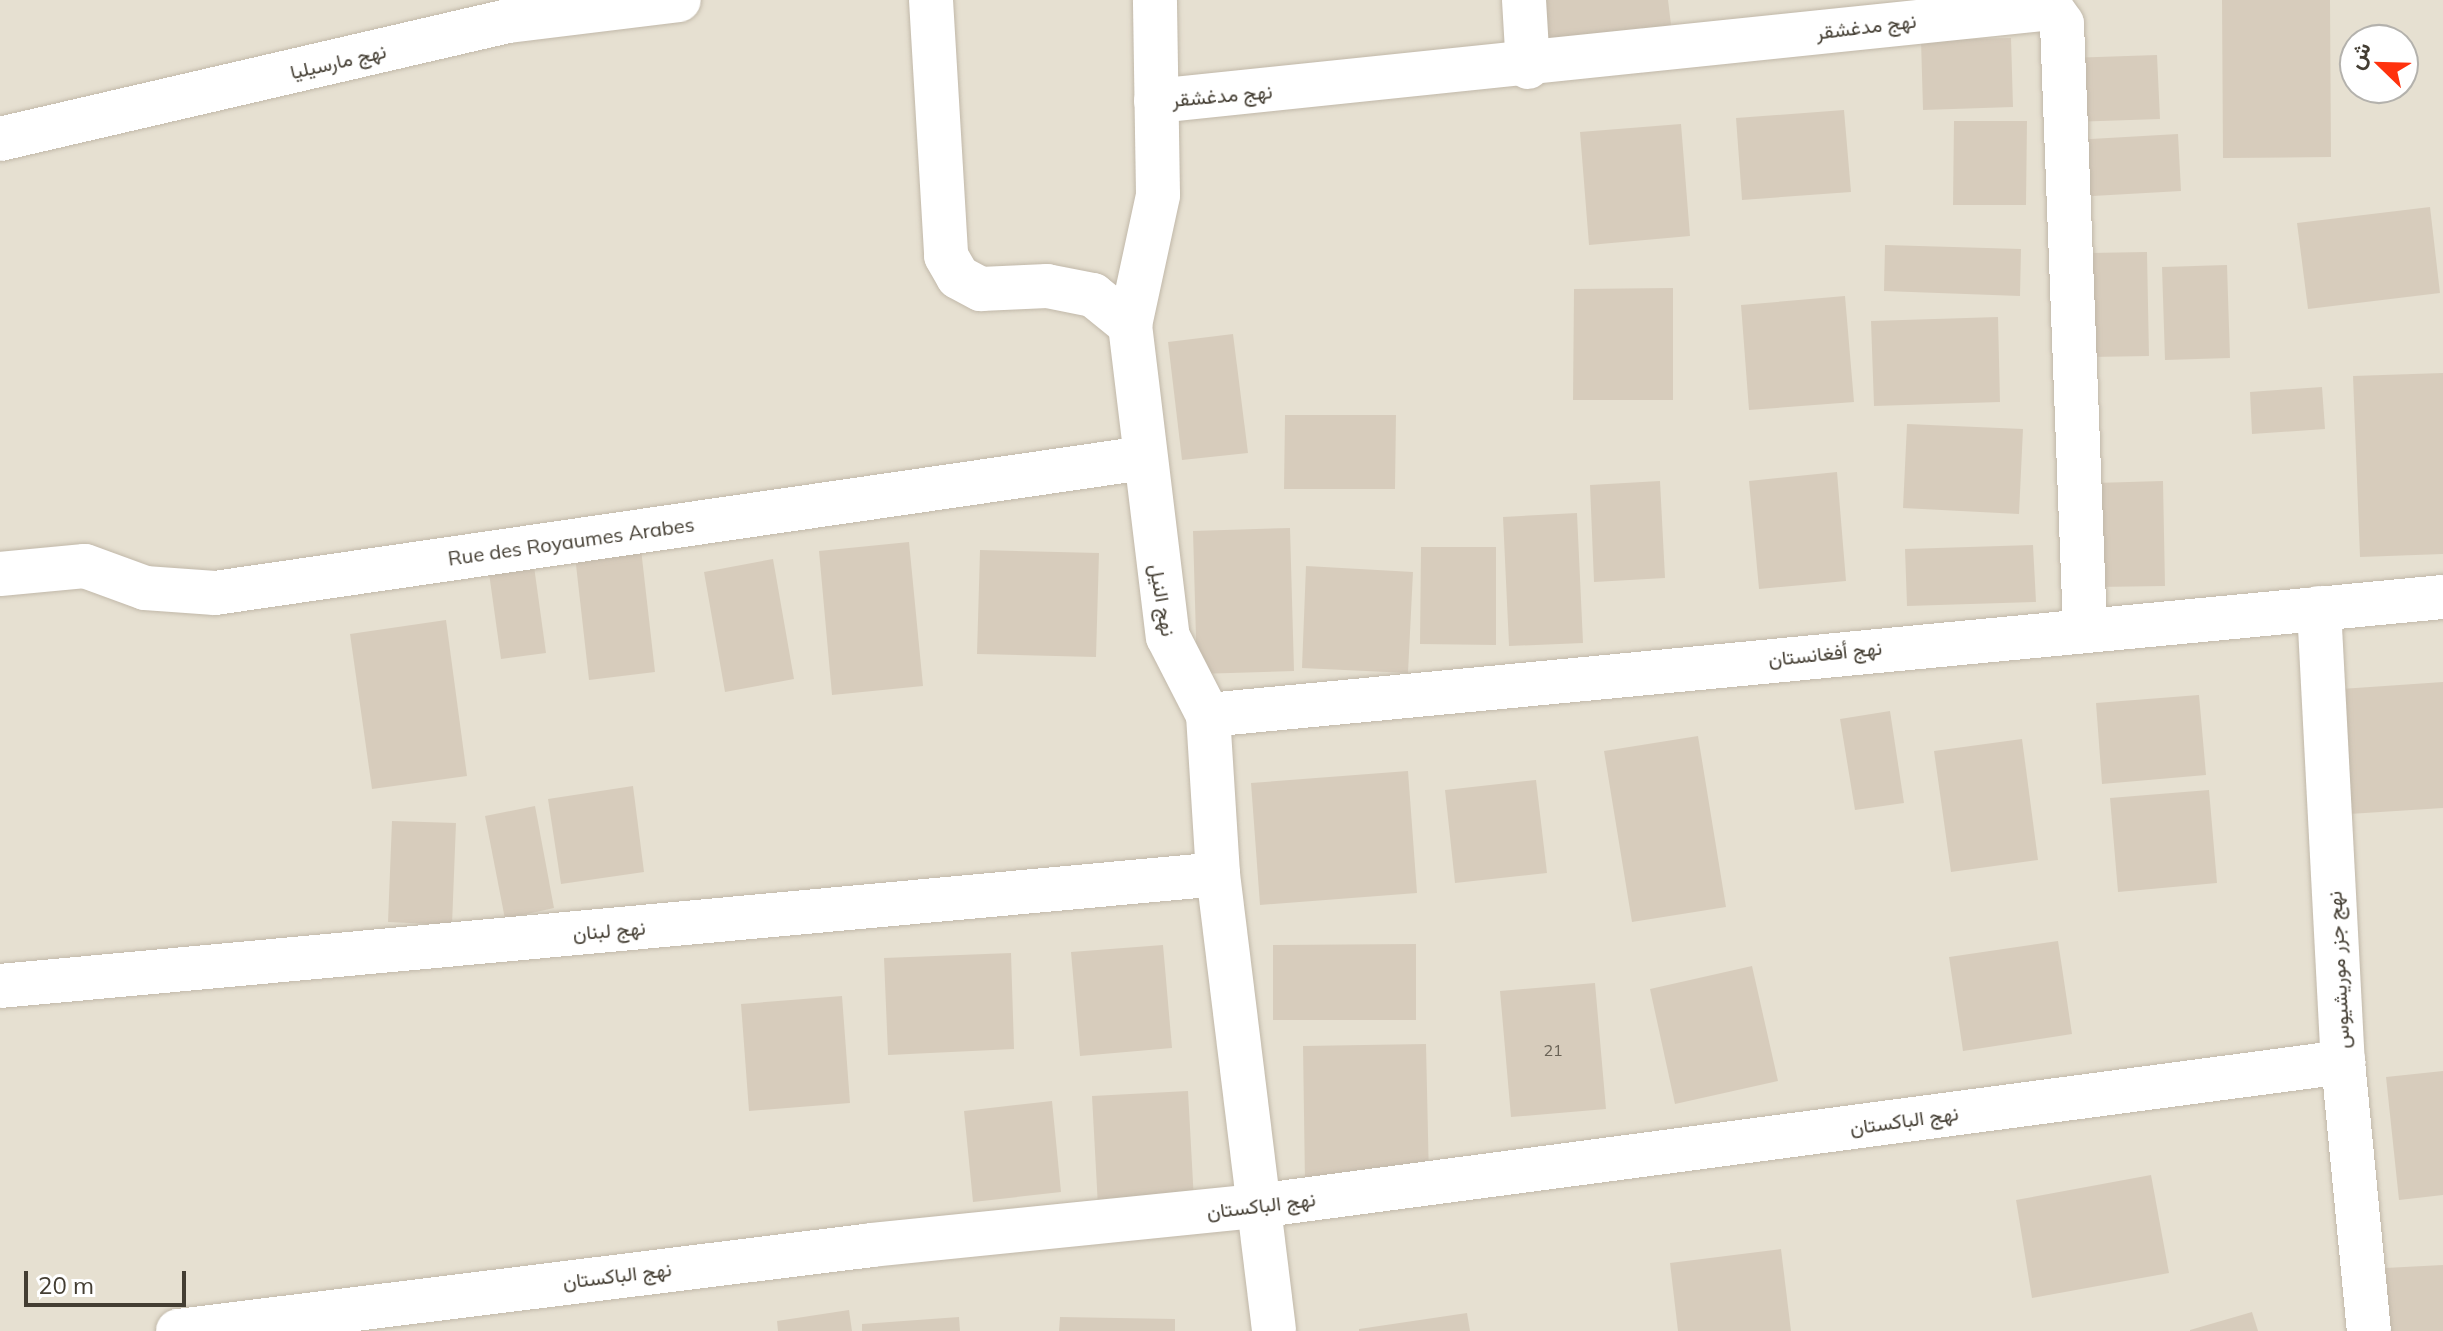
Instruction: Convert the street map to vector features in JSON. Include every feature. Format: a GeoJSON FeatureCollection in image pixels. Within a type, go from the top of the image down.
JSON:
{"type":"FeatureCollection","features":[{"type":"Feature","properties":{"kind":"street","name":"نهج مارسيليا"},"geometry":{"type":"LineString","coordinates":[[0,139],[507,11],[679,0]]}},
{"type":"Feature","properties":{"kind":"street"},"geometry":{"type":"LineString","coordinates":[[931,0],[946,256],[958,277],[981,289],[1047,286],[1093,295],[1130,325]]}},
{"type":"Feature","properties":{"kind":"street","name":"نهج النيل"},"geometry":{"type":"LineString","coordinates":[[1155,0],[1158,195],[1130,325],[1168,637],[1208,715],[1218,874],[1274,1331]]}},
{"type":"Feature","properties":{"kind":"street"},"geometry":{"type":"LineString","coordinates":[[1524,0],[1528,67]]}},
{"type":"Feature","properties":{"kind":"street","name":"نهج مدغشقر"},"geometry":{"type":"LineString","coordinates":[[1156,101],[1528,67],[2041,5],[2060,15],[2085,627]]}},
{"type":"Feature","properties":{"kind":"street","name":"Rue des Royaumes Arabes"},"geometry":{"type":"LineString","coordinates":[[0,574],[85,566],[145,588],[215,593],[1144,458]]}},
{"type":"Feature","properties":{"kind":"street","name":"نهج أفغانستان"},"geometry":{"type":"LineString","coordinates":[[1208,715],[2085,627],[2443,597]]}},
{"type":"Feature","properties":{"kind":"street","name":"نهج جزر موريشيوس"},"geometry":{"type":"LineString","coordinates":[[2319,608],[2343,1062],[2369,1331]]}},
{"type":"Feature","properties":{"kind":"street","name":"نهج لبنان"},"geometry":{"type":"LineString","coordinates":[[0,986],[1218,874]]}},
{"type":"Feature","properties":{"kind":"street","name":"نهج الباكستان"},"geometry":{"type":"LineString","coordinates":[[178,1331],[448,1314],[2343,1062]]}},
{"type":"Feature","properties":{"kind":"shaded area"},"geometry":{"type":"Polygon","coordinates":[[[0,0],[2443,0],[2443,1331],[0,1331],[0,0]]]}},
{"type":"Feature","properties":{"kind":"building"},"geometry":{"type":"Polygon","coordinates":[[[1541,0],[1668,0],[1672,33],[1548,49],[1541,0]]]}},
{"type":"Feature","properties":{"kind":"building"},"geometry":{"type":"Polygon","coordinates":[[[2222,0],[2330,0],[2331,157],[2223,158],[2222,0]]]}},
{"type":"Feature","properties":{"kind":"building"},"geometry":{"type":"Polygon","coordinates":[[[2011,38],[2013,107],[1923,110],[1921,40],[2011,38]]]}},
{"type":"Feature","properties":{"kind":"building"},"geometry":{"type":"Polygon","coordinates":[[[2157,55],[2160,119],[2071,122],[2068,58],[2157,55]]]}},
{"type":"Feature","properties":{"kind":"building"},"geometry":{"type":"Polygon","coordinates":[[[1844,110],[1851,192],[1742,200],[1736,118],[1844,110]]]}},
{"type":"Feature","properties":{"kind":"building"},"geometry":{"type":"Polygon","coordinates":[[[1954,121],[2027,121],[2026,205],[1953,205],[1954,121]]]}},
{"type":"Feature","properties":{"kind":"building"},"geometry":{"type":"Polygon","coordinates":[[[1681,124],[1690,236],[1589,245],[1580,132],[1681,124]]]}},
{"type":"Feature","properties":{"kind":"building"},"geometry":{"type":"Polygon","coordinates":[[[2178,134],[2181,191],[2075,197],[2073,140],[2178,134]]]}},
{"type":"Feature","properties":{"kind":"building"},"geometry":{"type":"Polygon","coordinates":[[[2430,207],[2440,293],[2308,309],[2297,223],[2430,207]]]}},
{"type":"Feature","properties":{"kind":"building"},"geometry":{"type":"Polygon","coordinates":[[[1885,245],[2021,249],[2020,296],[1884,291],[1885,245]]]}},
{"type":"Feature","properties":{"kind":"building"},"geometry":{"type":"Polygon","coordinates":[[[2147,252],[2149,356],[2090,357],[2089,253],[2147,252]]]}},
{"type":"Feature","properties":{"kind":"building"},"geometry":{"type":"Polygon","coordinates":[[[2227,265],[2230,358],[2165,360],[2162,267],[2227,265]]]}},
{"type":"Feature","properties":{"kind":"building"},"geometry":{"type":"Polygon","coordinates":[[[1673,288],[1673,400],[1573,400],[1574,289],[1673,288]]]}},
{"type":"Feature","properties":{"kind":"building"},"geometry":{"type":"Polygon","coordinates":[[[1845,296],[1854,402],[1749,410],[1741,305],[1845,296]]]}},
{"type":"Feature","properties":{"kind":"building"},"geometry":{"type":"Polygon","coordinates":[[[1998,317],[2000,402],[1874,406],[1871,321],[1998,317]]]}},
{"type":"Feature","properties":{"kind":"building"},"geometry":{"type":"Polygon","coordinates":[[[1233,334],[1248,453],[1182,460],[1168,342],[1233,334]]]}},
{"type":"Feature","properties":{"kind":"building"},"geometry":{"type":"Polygon","coordinates":[[[2443,373],[2443,554],[2360,557],[2353,376],[2443,373]]]}},
{"type":"Feature","properties":{"kind":"building"},"geometry":{"type":"Polygon","coordinates":[[[2322,387],[2325,429],[2252,434],[2250,392],[2322,387]]]}},
{"type":"Feature","properties":{"kind":"building"},"geometry":{"type":"Polygon","coordinates":[[[1285,415],[1396,415],[1395,489],[1284,489],[1285,415]]]}},
{"type":"Feature","properties":{"kind":"building"},"geometry":{"type":"Polygon","coordinates":[[[1907,424],[2023,429],[2019,514],[1903,508],[1907,424]]]}},
{"type":"Feature","properties":{"kind":"building"},"geometry":{"type":"Polygon","coordinates":[[[1837,472],[1846,581],[1759,589],[1749,481],[1837,472]]]}},
{"type":"Feature","properties":{"kind":"building"},"geometry":{"type":"Polygon","coordinates":[[[1660,481],[1665,578],[1594,582],[1590,485],[1660,481]]]}},
{"type":"Feature","properties":{"kind":"building"},"geometry":{"type":"Polygon","coordinates":[[[2163,481],[2165,586],[2097,587],[2095,483],[2163,481]]]}},
{"type":"Feature","properties":{"kind":"building"},"geometry":{"type":"Polygon","coordinates":[[[1577,513],[1583,643],[1509,646],[1503,517],[1577,513]]]}},
{"type":"Feature","properties":{"kind":"building"},"geometry":{"type":"Polygon","coordinates":[[[1290,528],[1294,671],[1197,674],[1193,531],[1290,528]]]}},
{"type":"Feature","properties":{"kind":"building"},"geometry":{"type":"Polygon","coordinates":[[[909,542],[923,686],[832,695],[819,551],[909,542]]]}},
{"type":"Feature","properties":{"kind":"building"},"geometry":{"type":"Polygon","coordinates":[[[2033,545],[2036,602],[1907,606],[1905,549],[2033,545]]]}},
{"type":"Feature","properties":{"kind":"building"},"geometry":{"type":"Polygon","coordinates":[[[1421,547],[1496,547],[1496,645],[1420,644],[1421,547]]]}},
{"type":"Feature","properties":{"kind":"building"},"geometry":{"type":"Polygon","coordinates":[[[641,549],[655,672],[589,680],[575,556],[641,549]]]}},
{"type":"Feature","properties":{"kind":"building"},"geometry":{"type":"Polygon","coordinates":[[[980,550],[1099,553],[1096,657],[977,654],[980,550]]]}},
{"type":"Feature","properties":{"kind":"building"},"geometry":{"type":"Polygon","coordinates":[[[533,559],[546,653],[501,659],[488,566],[533,559]]]}},
{"type":"Feature","properties":{"kind":"building"},"geometry":{"type":"Polygon","coordinates":[[[773,559],[794,679],[725,692],[704,572],[773,559]]]}},
{"type":"Feature","properties":{"kind":"building"},"geometry":{"type":"Polygon","coordinates":[[[1306,566],[1413,572],[1408,673],[1302,668],[1306,566]]]}},
{"type":"Feature","properties":{"kind":"building"},"geometry":{"type":"Polygon","coordinates":[[[446,620],[467,776],[372,789],[350,634],[446,620]]]}},
{"type":"Feature","properties":{"kind":"building"},"geometry":{"type":"Polygon","coordinates":[[[2443,682],[2443,808],[2349,814],[2341,689],[2443,682]]]}},
{"type":"Feature","properties":{"kind":"building"},"geometry":{"type":"Polygon","coordinates":[[[2199,695],[2206,775],[2102,784],[2096,703],[2199,695]]]}},
{"type":"Feature","properties":{"kind":"building"},"geometry":{"type":"Polygon","coordinates":[[[1890,711],[1904,803],[1855,810],[1840,719],[1890,711]]]}},
{"type":"Feature","properties":{"kind":"building"},"geometry":{"type":"Polygon","coordinates":[[[1698,736],[1726,907],[1632,922],[1604,751],[1698,736]]]}},
{"type":"Feature","properties":{"kind":"building"},"geometry":{"type":"Polygon","coordinates":[[[2022,739],[2038,860],[1951,872],[1934,751],[2022,739]]]}},
{"type":"Feature","properties":{"kind":"building"},"geometry":{"type":"Polygon","coordinates":[[[1408,771],[1417,893],[1260,905],[1251,783],[1408,771]]]}},
{"type":"Feature","properties":{"kind":"building"},"geometry":{"type":"Polygon","coordinates":[[[1536,780],[1547,873],[1455,883],[1445,790],[1536,780]]]}},
{"type":"Feature","properties":{"kind":"building"},"geometry":{"type":"Polygon","coordinates":[[[633,786],[644,872],[561,884],[548,799],[633,786]]]}},
{"type":"Feature","properties":{"kind":"building"},"geometry":{"type":"Polygon","coordinates":[[[2209,790],[2217,883],[2118,892],[2110,798],[2209,790]]]}},
{"type":"Feature","properties":{"kind":"building"},"geometry":{"type":"Polygon","coordinates":[[[535,806],[554,908],[505,919],[485,816],[535,806]]]}},
{"type":"Feature","properties":{"kind":"building"},"geometry":{"type":"Polygon","coordinates":[[[392,821],[456,823],[452,925],[388,922],[392,821]]]}},
{"type":"Feature","properties":{"kind":"building"},"geometry":{"type":"Polygon","coordinates":[[[2058,941],[2072,1034],[1963,1051],[1949,957],[2058,941]]]}},
{"type":"Feature","properties":{"kind":"building"},"geometry":{"type":"Polygon","coordinates":[[[1416,944],[1416,1020],[1273,1020],[1273,945],[1416,944]]]}},
{"type":"Feature","properties":{"kind":"building"},"geometry":{"type":"Polygon","coordinates":[[[1163,945],[1172,1048],[1080,1056],[1071,952],[1163,945]]]}},
{"type":"Feature","properties":{"kind":"building"},"geometry":{"type":"Polygon","coordinates":[[[1011,953],[1014,1049],[888,1055],[884,958],[1011,953]]]}},
{"type":"Feature","properties":{"kind":"building"},"geometry":{"type":"Polygon","coordinates":[[[1752,966],[1778,1081],[1675,1104],[1650,989],[1752,966]]]}},
{"type":"Feature","properties":{"kind":"building"},"geometry":{"type":"Polygon","coordinates":[[[1595,983],[1606,1109],[1511,1117],[1500,991],[1595,983]]]}},
{"type":"Feature","properties":{"kind":"building"},"geometry":{"type":"Polygon","coordinates":[[[842,996],[850,1103],[749,1111],[741,1004],[842,996]]]}},
{"type":"Feature","properties":{"kind":"building"},"geometry":{"type":"Polygon","coordinates":[[[1426,1044],[1429,1180],[1305,1183],[1303,1046],[1426,1044]]]}},
{"type":"Feature","properties":{"kind":"building"},"geometry":{"type":"Polygon","coordinates":[[[2443,1071],[2443,1195],[2399,1200],[2386,1077],[2443,1071]]]}},
{"type":"Feature","properties":{"kind":"building"},"geometry":{"type":"Polygon","coordinates":[[[1188,1091],[1194,1201],[1098,1207],[1092,1096],[1188,1091]]]}},
{"type":"Feature","properties":{"kind":"building"},"geometry":{"type":"Polygon","coordinates":[[[1052,1101],[1061,1192],[973,1202],[964,1111],[1052,1101]]]}},
{"type":"Feature","properties":{"kind":"building"},"geometry":{"type":"Polygon","coordinates":[[[2151,1175],[2169,1273],[2032,1298],[2016,1200],[2151,1175]]]}},
{"type":"Feature","properties":{"kind":"building"},"geometry":{"type":"Polygon","coordinates":[[[1781,1249],[1791,1331],[1678,1331],[1670,1263],[1781,1249]]]}},
{"type":"Feature","properties":{"kind":"building"},"geometry":{"type":"Polygon","coordinates":[[[2443,1265],[2443,1331],[2389,1331],[2385,1268],[2443,1265]]]}},
{"type":"Feature","properties":{"kind":"building"},"geometry":{"type":"Polygon","coordinates":[[[849,1310],[852,1331],[778,1331],[777,1321],[849,1310]]]}},
{"type":"Feature","properties":{"kind":"building"},"geometry":{"type":"Polygon","coordinates":[[[2252,1312],[2258,1331],[2190,1331],[2190,1330],[2252,1312]]]}},
{"type":"Feature","properties":{"kind":"building"},"geometry":{"type":"Polygon","coordinates":[[[1467,1313],[1470,1331],[1359,1331],[1359,1329],[1467,1313]]]}},
{"type":"Feature","properties":{"kind":"building"},"geometry":{"type":"Polygon","coordinates":[[[959,1317],[960,1331],[862,1331],[862,1324],[959,1317]]]}},
{"type":"Feature","properties":{"kind":"building"},"geometry":{"type":"Polygon","coordinates":[[[1060,1317],[1175,1319],[1175,1331],[1059,1331],[1060,1317]]]}}]}
